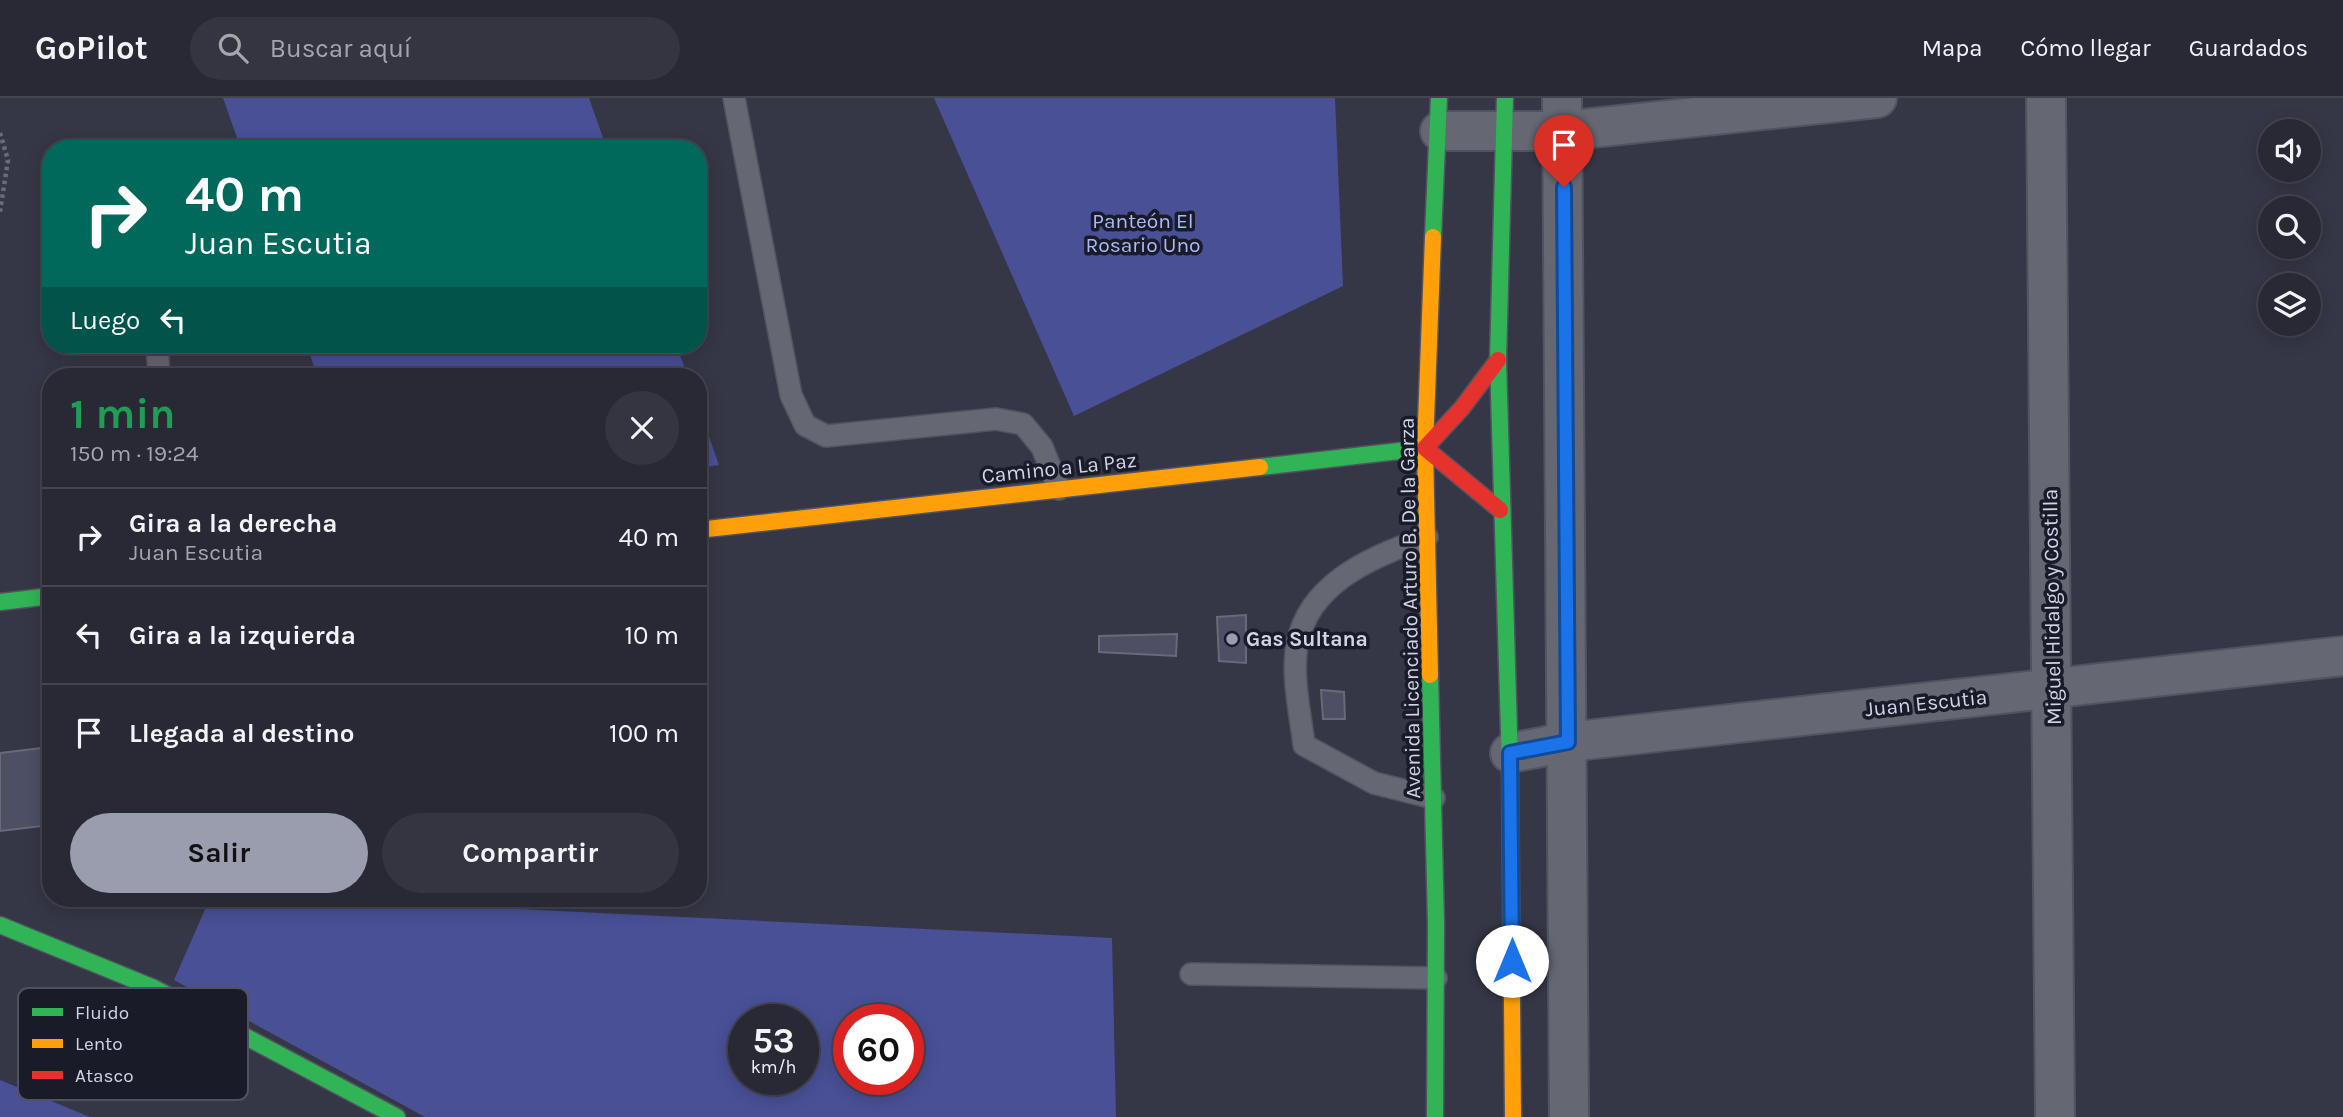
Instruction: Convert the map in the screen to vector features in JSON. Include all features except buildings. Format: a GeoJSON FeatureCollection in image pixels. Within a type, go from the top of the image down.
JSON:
{"type":"FeatureCollection","features":[{"type":"Feature","properties":{"kind":"main road","name":"Avenida Licenciado Arturo B. De la Garza"},"geometry":{"type":"LineString","coordinates":[[1435,1117],[1434,798],[1425,448],[1440,115]]}},
{"type":"Feature","properties":{"kind":"main road"},"geometry":{"type":"LineString","coordinates":[[1505,115],[1498,360],[1500,510],[1510,753],[1513,1117]]}},
{"type":"Feature","properties":{"kind":"main road"},"geometry":{"type":"LineString","coordinates":[[1498,360],[1462,408],[1425,448],[1500,510]]}},
{"type":"Feature","properties":{"kind":"main road","name":"Camino a La Paz"},"geometry":{"type":"LineString","coordinates":[[707,529],[1425,448]]}},
{"type":"Feature","properties":{"kind":"main road"},"geometry":{"type":"LineString","coordinates":[[0,602],[42,597]]}},
{"type":"Feature","properties":{"kind":"main road"},"geometry":{"type":"LineString","coordinates":[[0,925],[62,945],[157,988]]}},
{"type":"Feature","properties":{"kind":"main road"},"geometry":{"type":"LineString","coordinates":[[248,1035],[397,1117]]}},
{"type":"Feature","properties":{"kind":"street"},"geometry":{"type":"LineString","coordinates":[[1440,115],[1563,115],[1877,98]]}},
{"type":"Feature","properties":{"kind":"street","name":"Miguel Hidalgo y Costilla"},"geometry":{"type":"LineString","coordinates":[[2046,98],[2055,1117]]}},
{"type":"Feature","properties":{"kind":"street"},"geometry":{"type":"LineString","coordinates":[[1563,115],[1569,1117]]}},
{"type":"Feature","properties":{"kind":"street","name":"Juan Escutia"},"geometry":{"type":"LineString","coordinates":[[1510,753],[1568,742],[2343,656]]}},
{"type":"Feature","properties":{"kind":"lane"},"geometry":{"type":"LineString","coordinates":[[734,98],[791,395],[806,425],[825,436],[996,419],[1023,424],[1042,447],[1059,489]]}},
{"type":"Feature","properties":{"kind":"lane"},"geometry":{"type":"LineString","coordinates":[[1427,537],[1380,555],[1324,590],[1300,633],[1296,674],[1304,745],[1374,783],[1434,798]]}},
{"type":"Feature","properties":{"kind":"lane"},"geometry":{"type":"LineString","coordinates":[[1191,974],[1436,978]]}},
{"type":"Feature","properties":{"kind":"path"},"geometry":{"type":"LineString","coordinates":[[0,133],[8,160],[0,212]]}},
{"type":"Feature","properties":{"kind":"green space"},"geometry":{"type":"Polygon","coordinates":[[[223,98],[589,98],[604,140],[238,140],[223,98]]]}},
{"type":"Feature","properties":{"kind":"green space","name":"Panteón El Rosario Uno"},"geometry":{"type":"Polygon","coordinates":[[[934,98],[1335,98],[1343,286],[1074,416],[934,98]]]}},
{"type":"Feature","properties":{"kind":"green space"},"geometry":{"type":"Polygon","coordinates":[[[310,354],[679,354],[685,368],[314,368],[310,354]]]}},
{"type":"Feature","properties":{"kind":"green space"},"geometry":{"type":"Polygon","coordinates":[[[707,431],[719,465],[707,467],[707,431]]]}},
{"type":"Feature","properties":{"kind":"green space"},"geometry":{"type":"Polygon","coordinates":[[[206,907],[476,907],[1112,938],[1116,1117],[425,1117],[248,1020],[248,988],[189,988],[174,980],[206,907]]]}},
{"type":"Feature","properties":{"kind":"green space"},"geometry":{"type":"Polygon","coordinates":[[[0,1080],[18,1087],[18,1100],[49,1100],[90,1117],[0,1117],[0,1080]]]}},
{"type":"Feature","properties":{"kind":"traffic: fast"},"geometry":{"type":"LineString","coordinates":[[1433,237],[1439,98]]}},
{"type":"Feature","properties":{"kind":"traffic: fast"},"geometry":{"type":"LineString","coordinates":[[1505,98],[1498,360],[1510,766]]}},
{"type":"Feature","properties":{"kind":"traffic: fast"},"geometry":{"type":"LineString","coordinates":[[1260,467],[1425,448]]}},
{"type":"Feature","properties":{"kind":"traffic: fast"},"geometry":{"type":"LineString","coordinates":[[0,602],[42,597]]}},
{"type":"Feature","properties":{"kind":"traffic: fast"},"geometry":{"type":"LineString","coordinates":[[1430,675],[1436,924],[1435,1117]]}},
{"type":"Feature","properties":{"kind":"traffic: fast"},"geometry":{"type":"LineString","coordinates":[[0,925],[154,988]]}},
{"type":"Feature","properties":{"kind":"traffic: fast"},"geometry":{"type":"LineString","coordinates":[[248,1038],[397,1117]]}},
{"type":"Feature","properties":{"kind":"traffic: slow"},"geometry":{"type":"LineString","coordinates":[[1430,675],[1425,448],[1433,237]]}},
{"type":"Feature","properties":{"kind":"traffic: slow"},"geometry":{"type":"LineString","coordinates":[[707,529],[1260,467]]}},
{"type":"Feature","properties":{"kind":"traffic: slow"},"geometry":{"type":"LineString","coordinates":[[1510,766],[1513,1117]]}},
{"type":"Feature","properties":{"kind":"traffic: jam"},"geometry":{"type":"LineString","coordinates":[[1498,360],[1462,408],[1425,448],[1500,510]]}},
{"type":"Feature","properties":{"kind":"place","name":"Gas Sultana"},"geometry":{"type":"Point","coordinates":[1232,639]}},
{"type":"Feature","properties":{"kind":"route"},"geometry":{"type":"LineString","coordinates":[[1512,961],[1510,753],[1568,742],[1564,187]]}}]}
